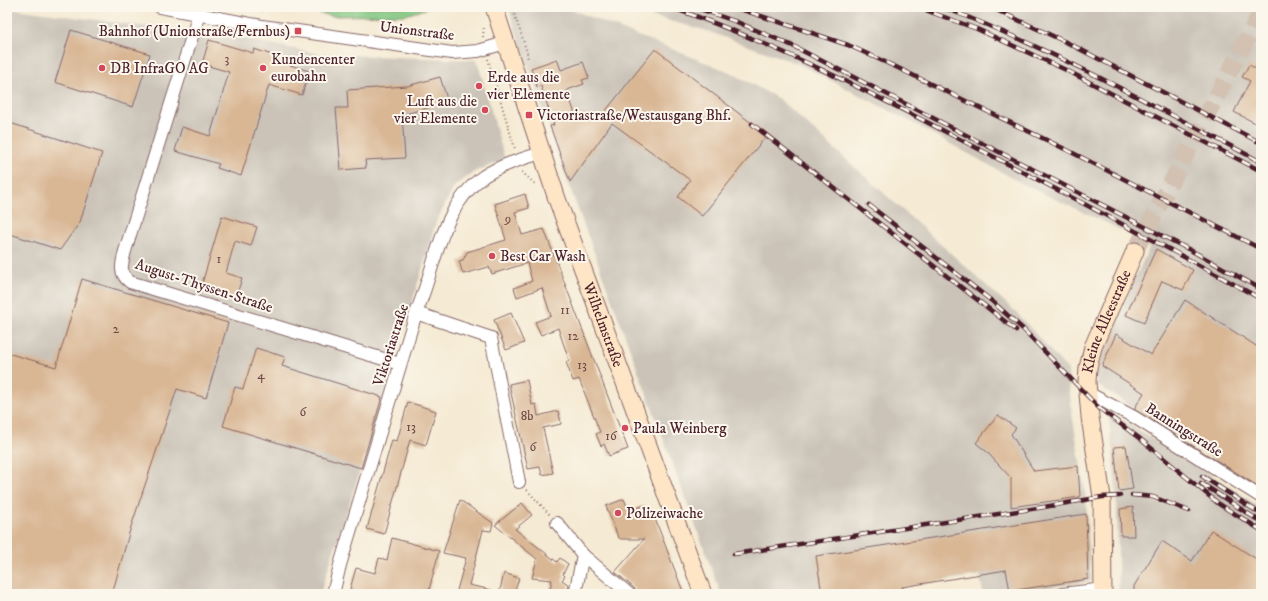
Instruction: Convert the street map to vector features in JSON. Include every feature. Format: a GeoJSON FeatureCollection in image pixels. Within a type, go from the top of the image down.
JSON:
{"type":"FeatureCollection","features":[{"type":"Feature","properties":{"kind":"main road","name":"Wilhelmstraße"},"geometry":{"type":"LineString","coordinates":[[494,7],[541,153],[703,594]]}},
{"type":"Feature","properties":{"kind":"main road","name":"Kleine Alleestraße"},"geometry":{"type":"LineString","coordinates":[[1104,591],[1102,497],[1088,393],[1088,368],[1093,348],[1135,251]]}},
{"type":"Feature","properties":{"kind":"street","name":"Unionstraße"},"geometry":{"type":"LineString","coordinates":[[160,7],[262,26],[452,53],[478,51],[505,43]]}},
{"type":"Feature","properties":{"kind":"street","name":"August-Thyssen-Straße"},"geometry":{"type":"LineString","coordinates":[[199,14],[125,251],[121,268],[123,276],[130,282],[400,364]]}},
{"type":"Feature","properties":{"kind":"street","name":"Viktoriastraße"},"geometry":{"type":"LineString","coordinates":[[333,594],[340,565],[416,313],[426,291],[444,232],[455,207],[468,190],[485,176],[512,162],[541,153]]}},
{"type":"Feature","properties":{"kind":"street"},"geometry":{"type":"LineString","coordinates":[[416,313],[491,338],[519,482]]}},
{"type":"Feature","properties":{"kind":"street","name":"Banningstraße"},"geometry":{"type":"LineString","coordinates":[[1088,393],[1134,417],[1261,497]]}},
{"type":"Feature","properties":{"kind":"street"},"geometry":{"type":"LineString","coordinates":[[557,523],[583,556],[629,594]]}},
{"type":"Feature","properties":{"kind":"street"},"geometry":{"type":"LineString","coordinates":[[575,594],[583,556]]}},
{"type":"Feature","properties":{"kind":"street"},"geometry":{"type":"LineString","coordinates":[[1062,594],[1104,591]]}},
{"type":"Feature","properties":{"kind":"path"},"geometry":{"type":"LineString","coordinates":[[242,7],[263,11]]}},
{"type":"Feature","properties":{"kind":"path"},"geometry":{"type":"LineString","coordinates":[[465,9],[470,7]]}},
{"type":"Feature","properties":{"kind":"path"},"geometry":{"type":"LineString","coordinates":[[519,482],[557,523]]}},
{"type":"Feature","properties":{"kind":"shaded area"},"geometry":{"type":"Polygon","coordinates":[[[525,7],[565,7],[732,73],[779,99],[1016,312],[1068,370],[1071,407],[1086,499],[1091,581],[1008,594],[983,594],[980,575],[855,594],[721,594],[562,166],[509,10],[525,7]]]}},
{"type":"Feature","properties":{"kind":"shaded area"},"geometry":{"type":"Polygon","coordinates":[[[616,7],[1261,7],[1261,490],[1098,385],[1095,373],[1098,359],[1150,246],[1128,233],[1025,185],[913,123],[799,64],[704,30],[616,7]]]}},
{"type":"Feature","properties":{"kind":"shaded area"},"geometry":{"type":"Polygon","coordinates":[[[7,8],[178,31],[220,34],[319,54],[477,60],[505,160],[476,171],[455,185],[436,222],[387,387],[320,594],[7,594],[7,8]]]}},
{"type":"Feature","properties":{"kind":"shaded area"},"geometry":{"type":"Polygon","coordinates":[[[1107,410],[1261,507],[1261,594],[1119,594],[1117,510],[1113,451],[1107,410]]]}},
{"type":"Feature","properties":{"kind":"green space"},"geometry":{"type":"Polygon","coordinates":[[[318,7],[431,7],[406,15],[333,16],[319,13],[318,7]]]}},
{"type":"Feature","properties":{"kind":"building","name":"DB InfraGO AG"},"geometry":{"type":"Polygon","coordinates":[[[71,30],[150,54],[133,107],[55,82],[71,30]]]}},
{"type":"Feature","properties":{"kind":"building"},"geometry":{"type":"Polygon","coordinates":[[[209,40],[253,53],[254,49],[278,57],[277,61],[309,71],[302,95],[269,85],[241,176],[217,168],[219,164],[175,151],[182,127],[210,136],[229,72],[202,64],[209,40]]]}},
{"type":"Feature","properties":{"kind":"building"},"geometry":{"type":"Polygon","coordinates":[[[655,49],[767,135],[702,216],[678,197],[690,180],[612,123],[570,182],[550,126],[554,125],[541,86],[537,87],[531,68],[557,59],[561,70],[583,62],[589,78],[582,80],[584,84],[567,90],[576,117],[584,114],[600,118],[655,49]]]}},
{"type":"Feature","properties":{"kind":"building"},"geometry":{"type":"Polygon","coordinates":[[[1249,65],[1261,71],[1261,126],[1234,112],[1250,81],[1242,77],[1249,65]]]}},
{"type":"Feature","properties":{"kind":"building"},"geometry":{"type":"Polygon","coordinates":[[[440,77],[448,102],[402,115],[405,158],[365,160],[366,168],[341,170],[336,108],[348,108],[347,90],[407,86],[440,77]]]}},
{"type":"Feature","properties":{"kind":"building"},"geometry":{"type":"Polygon","coordinates":[[[7,122],[102,153],[80,222],[60,250],[7,233],[7,122]]]}},
{"type":"Feature","properties":{"kind":"building"},"geometry":{"type":"Polygon","coordinates":[[[525,194],[529,208],[515,212],[522,235],[544,229],[628,449],[609,456],[604,444],[601,446],[596,434],[600,432],[579,379],[573,381],[566,362],[569,360],[558,328],[541,335],[535,322],[551,316],[542,288],[517,297],[514,288],[532,281],[527,263],[492,274],[489,267],[463,274],[459,261],[463,260],[467,252],[506,240],[495,204],[525,194]]]}},
{"type":"Feature","properties":{"kind":"building"},"geometry":{"type":"Polygon","coordinates":[[[222,216],[257,227],[251,246],[235,241],[226,273],[242,278],[236,297],[201,287],[222,216]]]}},
{"type":"Feature","properties":{"kind":"building"},"geometry":{"type":"Polygon","coordinates":[[[1156,249],[1193,270],[1183,290],[1162,281],[1144,323],[1126,315],[1156,249]]]}},
{"type":"Feature","properties":{"kind":"building"},"geometry":{"type":"Polygon","coordinates":[[[82,279],[228,323],[206,398],[177,389],[130,530],[112,594],[7,594],[7,353],[56,367],[82,279]]]}},
{"type":"Feature","properties":{"kind":"building"},"geometry":{"type":"Polygon","coordinates":[[[1185,300],[1261,349],[1261,488],[1134,409],[1144,393],[1102,366],[1116,334],[1151,355],[1185,300]]]}},
{"type":"Feature","properties":{"kind":"building"},"geometry":{"type":"Polygon","coordinates":[[[511,313],[524,343],[506,350],[494,320],[511,313]]]}},
{"type":"Feature","properties":{"kind":"building"},"geometry":{"type":"Polygon","coordinates":[[[256,348],[285,357],[282,366],[382,397],[361,468],[223,426],[235,387],[243,389],[256,348]]]}},
{"type":"Feature","properties":{"kind":"building"},"geometry":{"type":"Polygon","coordinates":[[[527,380],[532,405],[536,404],[538,416],[558,411],[560,418],[561,424],[543,428],[553,473],[542,475],[540,467],[528,469],[509,384],[527,380]]]}},
{"type":"Feature","properties":{"kind":"building"},"geometry":{"type":"Polygon","coordinates":[[[408,402],[436,411],[426,445],[410,440],[384,534],[367,529],[392,440],[397,441],[408,402]]]}},
{"type":"Feature","properties":{"kind":"building"},"geometry":{"type":"Polygon","coordinates":[[[998,415],[1016,428],[1011,434],[1034,471],[1078,466],[1080,497],[1011,507],[1011,478],[986,451],[976,443],[998,415]]]}},
{"type":"Feature","properties":{"kind":"building"},"geometry":{"type":"Polygon","coordinates":[[[1126,446],[1133,489],[1119,491],[1114,447],[1126,446]]]}},
{"type":"Feature","properties":{"kind":"building"},"geometry":{"type":"Polygon","coordinates":[[[624,499],[629,511],[642,506],[648,507],[652,511],[684,594],[637,594],[634,588],[615,572],[644,539],[621,539],[618,537],[606,506],[624,499]]]}},
{"type":"Feature","properties":{"kind":"building"},"geometry":{"type":"Polygon","coordinates":[[[460,500],[493,523],[491,531],[483,530],[469,585],[492,590],[492,594],[456,594],[466,558],[443,553],[460,500]]]}},
{"type":"Feature","properties":{"kind":"building"},"geometry":{"type":"Polygon","coordinates":[[[522,503],[532,515],[515,529],[557,562],[560,558],[568,564],[563,574],[565,576],[562,580],[569,585],[568,594],[549,594],[552,580],[532,578],[537,559],[495,525],[522,503]]]}},
{"type":"Feature","properties":{"kind":"building"},"geometry":{"type":"Polygon","coordinates":[[[1133,507],[1134,536],[1121,536],[1120,509],[1133,507]]]}},
{"type":"Feature","properties":{"kind":"building"},"geometry":{"type":"Polygon","coordinates":[[[1086,514],[1088,579],[1010,591],[1006,570],[902,587],[903,594],[822,594],[816,556],[1086,514]]]}},
{"type":"Feature","properties":{"kind":"building"},"geometry":{"type":"Polygon","coordinates":[[[1211,530],[1261,562],[1261,594],[1134,594],[1134,586],[1162,541],[1192,561],[1211,530]]]}},
{"type":"Feature","properties":{"kind":"building"},"geometry":{"type":"Polygon","coordinates":[[[392,538],[439,551],[428,594],[369,594],[350,589],[356,568],[375,573],[379,558],[387,560],[392,538]]]}},
{"type":"Feature","properties":{"kind":"building"},"geometry":{"type":"Polygon","coordinates":[[[504,573],[519,578],[514,594],[499,594],[504,573]]]}},
{"type":"Feature","properties":{"kind":"tunnel"},"geometry":{"type":"LineString","coordinates":[[1135,251],[1261,12]]}},
{"type":"Feature","properties":{"kind":"railway"},"geometry":{"type":"LineString","coordinates":[[670,7],[709,21],[786,53],[860,88],[1080,202],[1261,299]]}},
{"type":"Feature","properties":{"kind":"railway"},"geometry":{"type":"LineString","coordinates":[[694,7],[737,22],[793,46],[1192,251],[1261,289]]}},
{"type":"Feature","properties":{"kind":"railway"},"geometry":{"type":"LineString","coordinates":[[734,7],[848,45],[1071,152],[1261,249]]}},
{"type":"Feature","properties":{"kind":"railway"},"geometry":{"type":"LineString","coordinates":[[917,7],[977,29],[1066,70],[1261,171]]}},
{"type":"Feature","properties":{"kind":"railway"},"geometry":{"type":"LineString","coordinates":[[942,7],[983,23],[1064,60],[1261,162]]}},
{"type":"Feature","properties":{"kind":"railway"},"geometry":{"type":"LineString","coordinates":[[990,7],[1068,43],[1261,143]]}},
{"type":"Feature","properties":{"kind":"railway"},"geometry":{"type":"LineString","coordinates":[[752,124],[1016,330]]}},
{"type":"Feature","properties":{"kind":"railway"},"geometry":{"type":"LineString","coordinates":[[869,205],[993,302],[1023,329],[1099,408],[1139,438],[1219,504],[1261,530]]}},
{"type":"Feature","properties":{"kind":"railway"},"geometry":{"type":"LineString","coordinates":[[1202,476],[1261,514]]}},
{"type":"Feature","properties":{"kind":"railway"},"geometry":{"type":"LineString","coordinates":[[1201,483],[1261,522]]}},
{"type":"Feature","properties":{"kind":"railway"},"geometry":{"type":"LineString","coordinates":[[1132,495],[1153,497],[1189,511]]}},
{"type":"Feature","properties":{"kind":"railway"},"geometry":{"type":"LineString","coordinates":[[734,554],[1102,497],[1120,496]]}},
{"type":"Feature","properties":{"kind":"place","name":"Bahnhof (Unionstraße/Fernbus)"},"geometry":{"type":"Point","coordinates":[298,31]}},
{"type":"Feature","properties":{"kind":"place","name":"DB InfraGO AG"},"geometry":{"type":"Point","coordinates":[102,68]}},
{"type":"Feature","properties":{"kind":"place","name":"Kundencenter eurobahn"},"geometry":{"type":"Point","coordinates":[263,68]}},
{"type":"Feature","properties":{"kind":"place","name":"Erde aus die vier Elemente"},"geometry":{"type":"Point","coordinates":[479,86]}},
{"type":"Feature","properties":{"kind":"place","name":"Luft aus die vier Elemente"},"geometry":{"type":"Point","coordinates":[485,110]}},
{"type":"Feature","properties":{"kind":"place","name":"Victoriastraße/Westausgang Bhf."},"geometry":{"type":"Point","coordinates":[529,115]}},
{"type":"Feature","properties":{"kind":"place","name":"Best Car Wash"},"geometry":{"type":"Point","coordinates":[492,256]}},
{"type":"Feature","properties":{"kind":"place","name":"Paula Weinberg"},"geometry":{"type":"Point","coordinates":[625,428]}},
{"type":"Feature","properties":{"kind":"place","name":"Polizeiwache"},"geometry":{"type":"Point","coordinates":[618,513]}}]}
